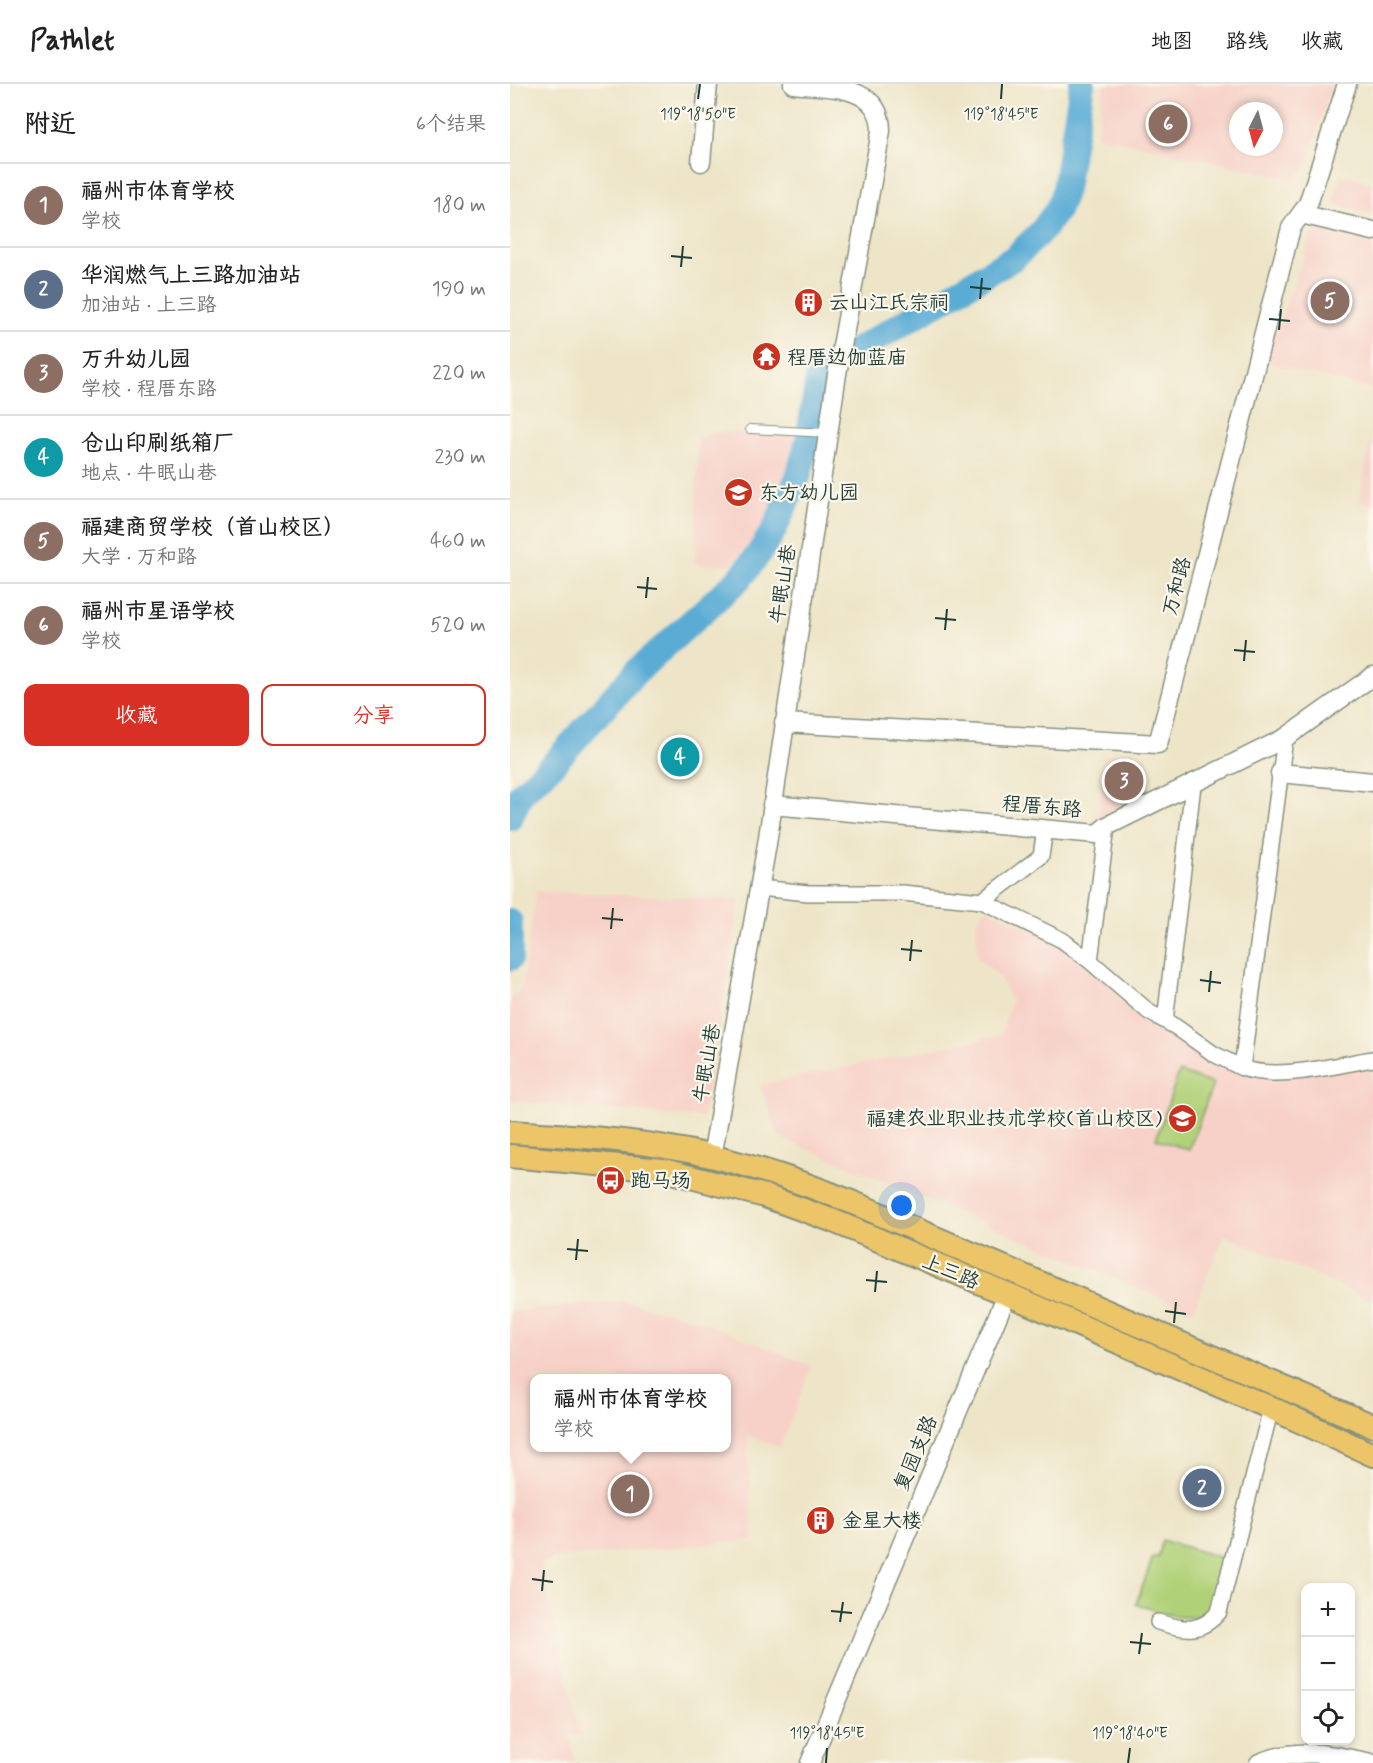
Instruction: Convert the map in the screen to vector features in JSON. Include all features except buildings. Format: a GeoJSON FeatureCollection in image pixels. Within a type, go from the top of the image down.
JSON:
{"type":"FeatureCollection","features":[{"type":"Feature","properties":{"kind":"main road","name":"上三路"},"geometry":{"type":"LineString","coordinates":[[510,1132],[634,1142],[712,1157],[775,1173],[861,1206],[1373,1426]]}},
{"type":"Feature","properties":{"kind":"main road","name":"上三路"},"geometry":{"type":"LineString","coordinates":[[510,1156],[663,1170],[739,1188],[831,1220],[1007,1294],[1271,1408],[1373,1455]]}},
{"type":"Feature","properties":{"kind":"street"},"geometry":{"type":"LineString","coordinates":[[701,162],[708,84]]}},
{"type":"Feature","properties":{"kind":"street","name":"牛眠山巷"},"geometry":{"type":"LineString","coordinates":[[712,1157],[760,888],[824,433],[843,348],[881,119],[877,108],[859,92],[793,84]]}},
{"type":"Feature","properties":{"kind":"street","name":"万和路"},"geometry":{"type":"LineString","coordinates":[[784,723],[1158,744],[1291,228],[1310,198],[1347,84]]}},
{"type":"Feature","properties":{"kind":"street"},"geometry":{"type":"LineString","coordinates":[[1301,214],[1373,231]]}},
{"type":"Feature","properties":{"kind":"street","name":"程厝东路"},"geometry":{"type":"LineString","coordinates":[[772,805],[1097,834],[1107,826],[1285,738],[1373,676]]}},
{"type":"Feature","properties":{"kind":"street"},"geometry":{"type":"LineString","coordinates":[[1242,1068],[1285,738]]}},
{"type":"Feature","properties":{"kind":"street"},"geometry":{"type":"LineString","coordinates":[[1280,773],[1373,782]]}},
{"type":"Feature","properties":{"kind":"street"},"geometry":{"type":"LineString","coordinates":[[1165,1021],[1193,785]]}},
{"type":"Feature","properties":{"kind":"street"},"geometry":{"type":"LineString","coordinates":[[1090,961],[1107,826]]}},
{"type":"Feature","properties":{"kind":"street"},"geometry":{"type":"LineString","coordinates":[[982,901],[1041,856],[1045,829]]}},
{"type":"Feature","properties":{"kind":"street"},"geometry":{"type":"LineString","coordinates":[[760,888],[808,893],[912,893],[982,901],[1055,936],[1090,961],[1146,1010],[1214,1054],[1242,1068],[1256,1073],[1268,1073],[1306,1070],[1373,1059]]}},
{"type":"Feature","properties":{"kind":"street","name":"复园支路"},"geometry":{"type":"LineString","coordinates":[[810,1763],[1007,1294]]}},
{"type":"Feature","properties":{"kind":"street"},"geometry":{"type":"LineString","coordinates":[[1158,1622],[1194,1629],[1209,1622],[1219,1612],[1271,1408]]}},
{"type":"Feature","properties":{"kind":"street"},"geometry":{"type":"LineString","coordinates":[[1259,1763],[1291,1754],[1316,1752],[1371,1763]]}},
{"type":"Feature","properties":{"kind":"lane"},"geometry":{"type":"LineString","coordinates":[[750,429],[824,433]]}},
{"type":"Feature","properties":{"kind":"shaded area"},"geometry":{"type":"Polygon","coordinates":[[[1104,84],[1332,84],[1307,163],[1302,171],[1289,178],[1097,136],[1104,84]]]}},
{"type":"Feature","properties":{"kind":"shaded area"},"geometry":{"type":"Polygon","coordinates":[[[1341,174],[1373,183],[1373,214],[1333,204],[1341,174]]]}},
{"type":"Feature","properties":{"kind":"shaded area"},"geometry":{"type":"Polygon","coordinates":[[[1314,227],[1373,241],[1373,390],[1265,362],[1314,227]]]}},
{"type":"Feature","properties":{"kind":"shaded area","name":"东方幼儿园"},"geometry":{"type":"Polygon","coordinates":[[[714,432],[795,433],[794,449],[772,516],[764,530],[730,565],[695,564],[698,440],[714,432]]]}},
{"type":"Feature","properties":{"kind":"shaded area"},"geometry":{"type":"Polygon","coordinates":[[[1370,441],[1373,442],[1373,505],[1359,502],[1370,441]]]}},
{"type":"Feature","properties":{"kind":"shaded area"},"geometry":{"type":"Polygon","coordinates":[[[1105,756],[1146,757],[1146,804],[1098,829],[1105,756]]]}},
{"type":"Feature","properties":{"kind":"shaded area"},"geometry":{"type":"Polygon","coordinates":[[[536,891],[740,900],[703,1118],[510,1101],[510,1000],[522,989],[536,891]]]}},
{"type":"Feature","properties":{"kind":"shaded area","name":"福建农业职业技术学校(首山校区)"},"geometry":{"type":"Polygon","coordinates":[[[985,908],[1055,939],[1247,1074],[1373,1063],[1373,1296],[1371,1300],[1224,1235],[1193,1311],[779,1137],[760,1085],[1001,1035],[1011,1000],[999,977],[978,958],[976,924],[985,908]]]}},
{"type":"Feature","properties":{"kind":"shaded area"},"geometry":{"type":"Polygon","coordinates":[[[624,1301],[698,1320],[812,1366],[780,1448],[747,1435],[753,1540],[553,1558],[540,1563],[580,1735],[570,1736],[575,1763],[510,1763],[510,1312],[624,1301]]]}},
{"type":"Feature","properties":{"kind":"green space"},"geometry":{"type":"Polygon","coordinates":[[[1179,1072],[1213,1084],[1189,1150],[1156,1139],[1179,1072]]]}},
{"type":"Feature","properties":{"kind":"green space"},"geometry":{"type":"Polygon","coordinates":[[[1162,1540],[1229,1560],[1223,1562],[1209,1613],[1181,1617],[1136,1604],[1153,1557],[1159,1557],[1162,1540]]]}},
{"type":"Feature","properties":{"kind":"waterway"},"geometry":{"type":"LineString","coordinates":[[510,818],[521,794],[554,763],[634,674],[741,577],[758,555],[774,530],[798,477],[808,441],[818,379],[823,370],[1014,258],[1042,231],[1058,209],[1065,189],[1082,84]]}},
{"type":"Feature","properties":{"kind":"waterway"},"geometry":{"type":"LineString","coordinates":[[510,922],[510,958]]}},
{"type":"Feature","properties":{"kind":"place","name":"福州市星语学校"},"geometry":{"type":"Point","coordinates":[1168,124]}},
{"type":"Feature","properties":{"kind":"place","name":"福建商贸学校（首山校区）"},"geometry":{"type":"Point","coordinates":[1330,301]}},
{"type":"Feature","properties":{"kind":"place","name":"云山江氏宗祠"},"geometry":{"type":"Point","coordinates":[808,302]}},
{"type":"Feature","properties":{"kind":"place","name":"程厝边伽蓝庙"},"geometry":{"type":"Point","coordinates":[766,357]}},
{"type":"Feature","properties":{"kind":"place","name":"东方幼儿园"},"geometry":{"type":"Point","coordinates":[738,492]}},
{"type":"Feature","properties":{"kind":"place","name":"仓山印刷纸箱厂"},"geometry":{"type":"Point","coordinates":[680,757]}},
{"type":"Feature","properties":{"kind":"place","name":"万升幼儿园"},"geometry":{"type":"Point","coordinates":[1124,781]}},
{"type":"Feature","properties":{"kind":"place","name":"福建农业职业技术学校(首山校区)"},"geometry":{"type":"Point","coordinates":[1183,1118]}},
{"type":"Feature","properties":{"kind":"place","name":"跑马场"},"geometry":{"type":"Point","coordinates":[610,1180]}},
{"type":"Feature","properties":{"kind":"place","name":"华润燃气上三路加油站"},"geometry":{"type":"Point","coordinates":[1202,1488]}},
{"type":"Feature","properties":{"kind":"place","name":"福州市体育学校"},"geometry":{"type":"Point","coordinates":[630,1494]}},
{"type":"Feature","properties":{"kind":"place","name":"金星大楼"},"geometry":{"type":"Point","coordinates":[821,1520]}}]}
